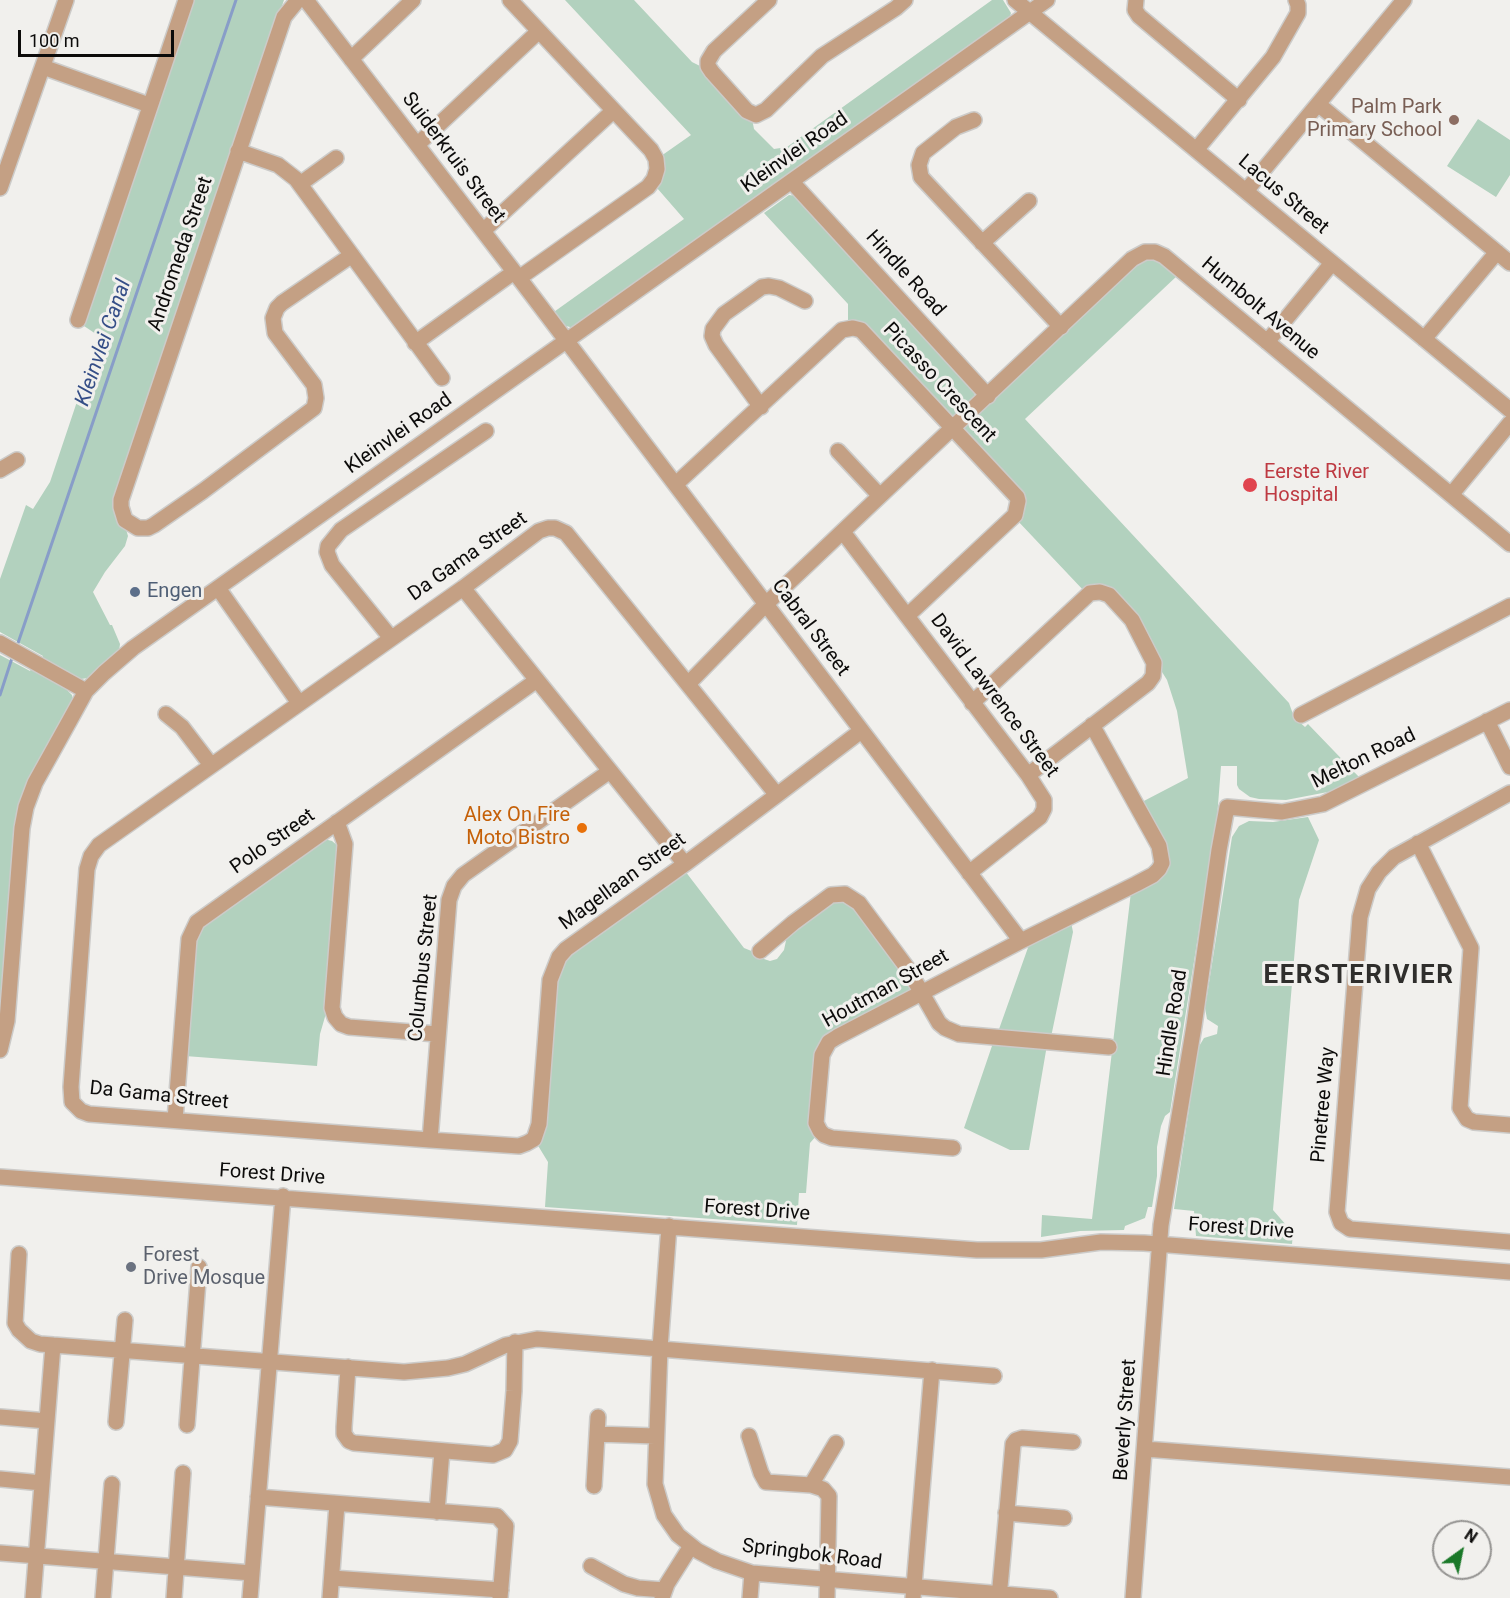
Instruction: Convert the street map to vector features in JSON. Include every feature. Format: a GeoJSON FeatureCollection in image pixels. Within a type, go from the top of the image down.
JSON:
{"type":"FeatureCollection","features":[{"type":"Feature","properties":{"kind":"street"},"geometry":{"type":"LineString","coordinates":[[0,188],[66,0]]}},
{"type":"Feature","properties":{"kind":"street"},"geometry":{"type":"LineString","coordinates":[[78,320],[186,0]]}},
{"type":"Feature","properties":{"kind":"street","name":"Andromeda Street"},"geometry":{"type":"LineString","coordinates":[[298,0],[284,17],[121,500],[123,515],[131,525],[148,528],[154,525],[223,477],[314,408],[316,398],[314,385],[275,333],[273,318],[282,303],[352,255]]}},
{"type":"Feature","properties":{"kind":"street","name":"Suiderkruis Street"},"geometry":{"type":"LineString","coordinates":[[306,0],[567,341]]}},
{"type":"Feature","properties":{"kind":"street"},"geometry":{"type":"LineString","coordinates":[[351,59],[413,0]]}},
{"type":"Feature","properties":{"kind":"street"},"geometry":{"type":"LineString","coordinates":[[415,343],[648,187],[657,169],[654,154],[510,0]]}},
{"type":"Feature","properties":{"kind":"street"},"geometry":{"type":"LineString","coordinates":[[769,0],[714,51],[708,61],[712,72],[747,111],[756,115],[766,110],[822,56],[896,3]]}},
{"type":"Feature","properties":{"kind":"street","name":"Lacus Street"},"geometry":{"type":"LineString","coordinates":[[1015,0],[1510,410]]}},
{"type":"Feature","properties":{"kind":"street","name":"Kleinvlei Road"},"geometry":{"type":"LineString","coordinates":[[0,1050],[7,1021],[22,828],[26,807],[35,783],[86,692],[104,673],[133,648],[1047,0]]}},
{"type":"Feature","properties":{"kind":"street"},"geometry":{"type":"LineString","coordinates":[[1136,0],[1135,10],[1138,16],[1239,100]]}},
{"type":"Feature","properties":{"kind":"street"},"geometry":{"type":"LineString","coordinates":[[1196,150],[1267,65],[1286,37],[1298,13],[1296,0]]}},
{"type":"Feature","properties":{"kind":"street"},"geometry":{"type":"LineString","coordinates":[[1246,191],[1404,0]]}},
{"type":"Feature","properties":{"kind":"street"},"geometry":{"type":"LineString","coordinates":[[417,145],[538,31]]}},
{"type":"Feature","properties":{"kind":"street"},"geometry":{"type":"LineString","coordinates":[[43,67],[149,105]]}},
{"type":"Feature","properties":{"kind":"street"},"geometry":{"type":"LineString","coordinates":[[1318,104],[1510,263]]}},
{"type":"Feature","properties":{"kind":"street"},"geometry":{"type":"LineString","coordinates":[[483,231],[613,111]]}},
{"type":"Feature","properties":{"kind":"street"},"geometry":{"type":"LineString","coordinates":[[974,120],[956,127],[923,153],[919,161],[919,170],[924,181],[1061,327]]}},
{"type":"Feature","properties":{"kind":"street"},"geometry":{"type":"LineString","coordinates":[[238,151],[278,165],[289,172],[300,184],[442,378]]}},
{"type":"Feature","properties":{"kind":"street"},"geometry":{"type":"LineString","coordinates":[[300,184],[336,158]]}},
{"type":"Feature","properties":{"kind":"street","name":"Hindle Road"},"geometry":{"type":"LineString","coordinates":[[792,182],[988,396]]}},
{"type":"Feature","properties":{"kind":"street"},"geometry":{"type":"LineString","coordinates":[[982,243],[1029,201]]}},
{"type":"Feature","properties":{"kind":"street","name":"Humbolt Avenue"},"geometry":{"type":"LineString","coordinates":[[688,684],[766,604],[1136,256],[1150,252],[1164,256],[1510,544]]}},
{"type":"Feature","properties":{"kind":"street"},"geometry":{"type":"LineString","coordinates":[[1424,339],[1497,252]]}},
{"type":"Feature","properties":{"kind":"street"},"geometry":{"type":"LineString","coordinates":[[1267,342],[1332,262]]}},
{"type":"Feature","properties":{"kind":"street"},"geometry":{"type":"LineString","coordinates":[[761,407],[716,345],[712,336],[713,329],[724,314],[762,287],[779,288],[805,301]]}},
{"type":"Feature","properties":{"kind":"street","name":"Picasso Crescent"},"geometry":{"type":"LineString","coordinates":[[676,484],[842,330],[853,328],[866,334],[1017,497],[1018,505],[1015,515],[908,616]]}},
{"type":"Feature","properties":{"kind":"street","name":"Cabral Street"},"geometry":{"type":"LineString","coordinates":[[567,341],[1021,940]]}},
{"type":"Feature","properties":{"kind":"street"},"geometry":{"type":"LineString","coordinates":[[1451,495],[1510,423]]}},
{"type":"Feature","properties":{"kind":"street"},"geometry":{"type":"LineString","coordinates":[[391,638],[332,565],[328,557],[328,546],[341,531],[486,431]]}},
{"type":"Feature","properties":{"kind":"street"},"geometry":{"type":"LineString","coordinates":[[838,451],[880,496]]}},
{"type":"Feature","properties":{"kind":"street"},"geometry":{"type":"LineString","coordinates":[[0,470],[16,460]]}},
{"type":"Feature","properties":{"kind":"street","name":"Da Gama Street"},"geometry":{"type":"LineString","coordinates":[[534,1139],[519,1146],[89,1114],[81,1111],[72,1102],[71,1087],[87,869],[91,856],[104,840],[463,588],[539,531],[555,528],[566,533],[574,542],[777,795]]}},
{"type":"Feature","properties":{"kind":"street","name":"David Lawrence Street"},"geometry":{"type":"LineString","coordinates":[[843,532],[1028,775],[1044,800],[1043,814],[969,873]]}},
{"type":"Feature","properties":{"kind":"street"},"geometry":{"type":"LineString","coordinates":[[218,588],[299,703]]}},
{"type":"Feature","properties":{"kind":"street"},"geometry":{"type":"LineString","coordinates":[[463,588],[685,864]]}},
{"type":"Feature","properties":{"kind":"street"},"geometry":{"type":"LineString","coordinates":[[972,703],[1090,593],[1100,591],[1109,595],[1132,620],[1151,656],[1154,670],[1148,683],[1028,775]]}},
{"type":"Feature","properties":{"kind":"street"},"geometry":{"type":"LineString","coordinates":[[1301,715],[1510,606]]}},
{"type":"Feature","properties":{"kind":"street"},"geometry":{"type":"LineString","coordinates":[[0,643],[86,692]]}},
{"type":"Feature","properties":{"kind":"street","name":"Polo Street"},"geometry":{"type":"LineString","coordinates":[[176,1120],[189,939],[194,927],[201,919],[537,680]]}},
{"type":"Feature","properties":{"kind":"street","name":"Melton Road"},"geometry":{"type":"LineString","coordinates":[[1227,807],[1282,812],[1323,804],[1510,710]]}},
{"type":"Feature","properties":{"kind":"street"},"geometry":{"type":"LineString","coordinates":[[166,714],[182,727],[211,765]]}},
{"type":"Feature","properties":{"kind":"street"},"geometry":{"type":"LineString","coordinates":[[1487,722],[1510,767]]}},
{"type":"Feature","properties":{"kind":"street","name":"Houtman Street"},"geometry":{"type":"LineString","coordinates":[[954,1148],[828,1137],[820,1131],[816,1123],[822,1055],[828,1042],[1021,940],[1153,875],[1162,862],[1159,846],[1092,725]]}},
{"type":"Feature","properties":{"kind":"street","name":"Magellaan Street"},"geometry":{"type":"LineString","coordinates":[[534,1139],[539,1124],[550,980],[559,957],[566,949],[685,864],[861,731]]}},
{"type":"Feature","properties":{"kind":"street","name":"Columbus Street"},"geometry":{"type":"LineString","coordinates":[[430,1140],[449,900],[454,886],[464,875],[610,771]]}},
{"type":"Feature","properties":{"kind":"street"},"geometry":{"type":"LineString","coordinates":[[1510,793],[1418,843],[1471,948],[1460,1108],[1470,1121],[1510,1125]]}},
{"type":"Feature","properties":{"kind":"street","name":"Hindle Road"},"geometry":{"type":"LineString","coordinates":[[1160,1244],[1227,807]]}},
{"type":"Feature","properties":{"kind":"street"},"geometry":{"type":"LineString","coordinates":[[336,822],[345,844],[332,1008],[335,1017],[340,1024],[349,1027],[437,1034]]}},
{"type":"Feature","properties":{"kind":"street","name":"Pinetree Way"},"geometry":{"type":"LineString","coordinates":[[1418,843],[1394,857],[1379,872],[1368,889],[1362,908],[1337,1216],[1345,1226],[1354,1229],[1510,1242]]}},
{"type":"Feature","properties":{"kind":"street"},"geometry":{"type":"LineString","coordinates":[[760,951],[831,895],[845,894],[859,903],[923,992],[939,1023],[952,1032],[1108,1047]]}},
{"type":"Feature","properties":{"kind":"street","name":"Forest Drive"},"geometry":{"type":"LineString","coordinates":[[0,1177],[977,1250],[1041,1250],[1101,1242],[1160,1244],[1510,1272]]}},
{"type":"Feature","properties":{"kind":"street"},"geometry":{"type":"LineString","coordinates":[[250,1598],[283,1197]]}},
{"type":"Feature","properties":{"kind":"street","name":"Springbok Road"},"geometry":{"type":"LineString","coordinates":[[669,1226],[655,1436],[655,1484],[657,1496],[668,1522],[678,1535],[717,1561],[752,1573],[914,1593],[1050,1598]]}},
{"type":"Feature","properties":{"kind":"street","name":"Beverly Street"},"geometry":{"type":"LineString","coordinates":[[1133,1598],[1160,1244]]}},
{"type":"Feature","properties":{"kind":"street"},"geometry":{"type":"LineString","coordinates":[[19,1254],[14,1320],[31,1341],[40,1344],[404,1372],[465,1364],[515,1342],[553,1340],[994,1376]]}},
{"type":"Feature","properties":{"kind":"street"},"geometry":{"type":"LineString","coordinates":[[187,1425],[199,1267]]}},
{"type":"Feature","properties":{"kind":"street"},"geometry":{"type":"LineString","coordinates":[[116,1422],[125,1320]]}},
{"type":"Feature","properties":{"kind":"street"},"geometry":{"type":"LineString","coordinates":[[348,1367],[344,1426],[347,1438],[354,1443],[493,1455],[501,1453],[508,1446],[514,1391],[515,1342]]}},
{"type":"Feature","properties":{"kind":"street"},"geometry":{"type":"LineString","coordinates":[[33,1598],[52,1345]]}},
{"type":"Feature","properties":{"kind":"street"},"geometry":{"type":"LineString","coordinates":[[914,1593],[932,1370]]}},
{"type":"Feature","properties":{"kind":"street"},"geometry":{"type":"LineString","coordinates":[[0,1417],[47,1421]]}},
{"type":"Feature","properties":{"kind":"street"},"geometry":{"type":"LineString","coordinates":[[594,1486],[598,1418]]}},
{"type":"Feature","properties":{"kind":"street"},"geometry":{"type":"LineString","coordinates":[[597,1434],[655,1436]]}},
{"type":"Feature","properties":{"kind":"street"},"geometry":{"type":"LineString","coordinates":[[749,1436],[766,1482],[811,1485],[823,1489],[829,1496],[827,1598]]}},
{"type":"Feature","properties":{"kind":"street"},"geometry":{"type":"LineString","coordinates":[[999,1596],[1011,1450],[1016,1440],[1023,1438],[1073,1442]]}},
{"type":"Feature","properties":{"kind":"street"},"geometry":{"type":"LineString","coordinates":[[811,1485],[836,1443]]}},
{"type":"Feature","properties":{"kind":"street"},"geometry":{"type":"LineString","coordinates":[[1145,1449],[1510,1477]]}},
{"type":"Feature","properties":{"kind":"street"},"geometry":{"type":"LineString","coordinates":[[437,1512],[442,1451]]}},
{"type":"Feature","properties":{"kind":"street"},"geometry":{"type":"LineString","coordinates":[[174,1598],[183,1473]]}},
{"type":"Feature","properties":{"kind":"street"},"geometry":{"type":"LineString","coordinates":[[0,1479],[42,1483]]}},
{"type":"Feature","properties":{"kind":"street"},"geometry":{"type":"LineString","coordinates":[[103,1598],[112,1484]]}},
{"type":"Feature","properties":{"kind":"street"},"geometry":{"type":"LineString","coordinates":[[258,1497],[489,1515],[501,1519],[506,1526],[501,1594],[332,1578]]}},
{"type":"Feature","properties":{"kind":"street"},"geometry":{"type":"LineString","coordinates":[[330,1598],[337,1504]]}},
{"type":"Feature","properties":{"kind":"street"},"geometry":{"type":"LineString","coordinates":[[1006,1513],[1064,1518]]}},
{"type":"Feature","properties":{"kind":"street"},"geometry":{"type":"LineString","coordinates":[[591,1566],[624,1584],[663,1594],[692,1546]]}},
{"type":"Feature","properties":{"kind":"street"},"geometry":{"type":"LineString","coordinates":[[0,1553],[252,1573]]}},
{"type":"Feature","properties":{"kind":"street"},"geometry":{"type":"LineString","coordinates":[[750,1598],[752,1573]]}},
{"type":"Feature","properties":{"kind":"green space"},"geometry":{"type":"Polygon","coordinates":[[[191,0],[284,0],[116,496],[128,536],[125,546],[93,592],[112,625],[120,644],[119,651],[88,678],[81,679],[42,659],[43,656],[0,632],[0,579],[26,505],[33,509],[50,482],[99,336],[81,324],[191,0]]]}},
{"type":"Feature","properties":{"kind":"green space"},"geometry":{"type":"Polygon","coordinates":[[[565,0],[634,0],[692,62],[704,68],[752,119],[754,129],[774,149],[787,147],[992,0],[1003,0],[1011,13],[1009,19],[574,327],[570,327],[562,325],[551,314],[684,219],[657,188],[664,171],[661,156],[691,135],[565,0]]]}},
{"type":"Feature","properties":{"kind":"green space"},"geometry":{"type":"Polygon","coordinates":[[[1478,119],[1510,140],[1510,175],[1496,197],[1447,166],[1478,119]]]}},
{"type":"Feature","properties":{"kind":"green space"},"geometry":{"type":"Polygon","coordinates":[[[789,195],[796,196],[974,389],[975,397],[953,419],[848,324],[848,304],[764,213],[789,195]]]}},
{"type":"Feature","properties":{"kind":"green space"},"geometry":{"type":"Polygon","coordinates":[[[1151,258],[1178,275],[1025,419],[1289,703],[1294,717],[1305,727],[1308,724],[1359,777],[1333,791],[1286,800],[1259,799],[1250,797],[1239,789],[1237,766],[1221,766],[1217,818],[1170,1112],[1165,1116],[1161,1126],[1157,1147],[1157,1176],[1152,1207],[1148,1207],[1145,1218],[1125,1226],[1124,1230],[1080,1231],[1041,1237],[1042,1215],[1092,1219],[1131,892],[1160,876],[1140,803],[1188,778],[1177,711],[1167,680],[1113,593],[1085,592],[1016,519],[1021,511],[964,433],[964,428],[1136,262],[1151,258]]]}},
{"type":"Feature","properties":{"kind":"green space"},"geometry":{"type":"Polygon","coordinates":[[[0,655],[66,689],[72,695],[73,701],[30,779],[0,1026],[0,655]]]}},
{"type":"Feature","properties":{"kind":"green space"},"geometry":{"type":"Polygon","coordinates":[[[1308,817],[1319,840],[1299,900],[1273,1210],[1293,1233],[1292,1244],[1196,1236],[1194,1211],[1174,1209],[1198,1048],[1204,1038],[1217,1034],[1218,1026],[1207,1019],[1205,1008],[1232,837],[1239,826],[1249,821],[1273,822],[1308,817]]]}},
{"type":"Feature","properties":{"kind":"green space"},"geometry":{"type":"Polygon","coordinates":[[[324,839],[338,846],[327,1010],[320,1034],[317,1066],[185,1056],[195,932],[324,839]]]}},
{"type":"Feature","properties":{"kind":"green space"},"geometry":{"type":"Polygon","coordinates":[[[682,867],[744,948],[761,958],[770,961],[777,959],[784,950],[787,936],[831,900],[846,898],[910,979],[909,993],[829,1036],[817,1135],[810,1143],[806,1193],[799,1193],[797,1225],[545,1207],[548,1162],[537,1144],[556,981],[563,961],[682,867]]]}},
{"type":"Feature","properties":{"kind":"green space"},"geometry":{"type":"Polygon","coordinates":[[[1071,922],[1073,932],[1051,1037],[998,1032],[1030,942],[1071,922]]]}},
{"type":"Feature","properties":{"kind":"green space"},"geometry":{"type":"Polygon","coordinates":[[[994,1040],[1047,1045],[1029,1150],[1010,1150],[964,1128],[994,1040]]]}},
{"type":"Feature","properties":{"kind":"waterway","name":"Kleinvlei Canal"},"geometry":{"type":"LineString","coordinates":[[17,646],[236,0]]}},
{"type":"Feature","properties":{"kind":"waterway","name":"Kleinvlei Canal"},"geometry":{"type":"LineString","coordinates":[[0,695],[13,655]]}},
{"type":"Feature","properties":{"kind":"place","name":"Palm Park Primary School"},"geometry":{"type":"Point","coordinates":[1454,120]}},
{"type":"Feature","properties":{"kind":"place","name":"Eerste River Hospital"},"geometry":{"type":"Point","coordinates":[1250,485]}},
{"type":"Feature","properties":{"kind":"place","name":"Engen"},"geometry":{"type":"Point","coordinates":[135,592]}},
{"type":"Feature","properties":{"kind":"place","name":"Alex On Fire Moto Bistro"},"geometry":{"type":"Point","coordinates":[582,828]}},
{"type":"Feature","properties":{"kind":"place","name":"Forest Drive Mosque"},"geometry":{"type":"Point","coordinates":[131,1267]}},
{"type":"Feature","properties":{"kind":"district","name":"EERSTERIVIER"},"geometry":{"type":"Point","coordinates":[1359,976]}}]}
